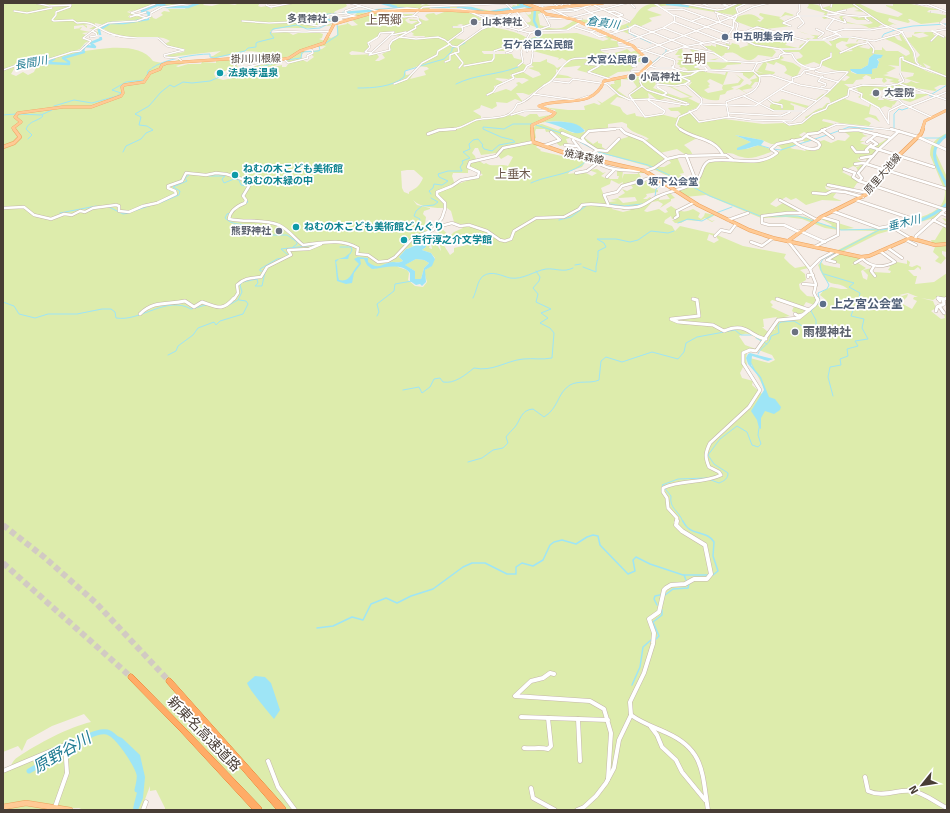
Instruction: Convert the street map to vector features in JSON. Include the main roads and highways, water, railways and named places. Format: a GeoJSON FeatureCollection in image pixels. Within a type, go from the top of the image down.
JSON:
{"type":"FeatureCollection","features":[{"type":"Feature","properties":{"kind":"highway","name":"新東名高速道路"},"geometry":{"type":"LineString","coordinates":[[130,677],[183,730],[258,810]]}},
{"type":"Feature","properties":{"kind":"highway","name":"新東名高速道路"},"geometry":{"type":"LineString","coordinates":[[169,681],[282,810]]}},
{"type":"Feature","properties":{"kind":"main road"},"geometry":{"type":"LineString","coordinates":[[524,3],[531,4],[538,9],[603,3]]}},
{"type":"Feature","properties":{"kind":"main road","name":"掛川川根線"},"geometry":{"type":"LineString","coordinates":[[3,148],[14,143],[20,137],[13,128],[21,122],[15,117],[18,113],[63,107],[88,107],[96,105],[121,96],[123,93],[122,86],[128,83],[144,82],[150,73],[160,69],[162,65],[169,63],[247,58],[279,60],[290,57],[302,50],[324,43],[329,32],[337,22],[376,11],[400,13],[421,9],[461,9],[470,12],[496,13],[538,9]]}},
{"type":"Feature","properties":{"kind":"main road","name":"焼津森線"},"geometry":{"type":"LineString","coordinates":[[538,9],[551,15],[579,20],[596,30],[623,43],[633,46],[651,65],[635,76],[604,81],[602,83],[603,86],[601,90],[589,96],[582,102],[548,102],[539,106],[555,112],[554,115],[533,124],[533,142],[565,153],[599,162],[644,171],[693,203],[736,224],[773,238],[862,258],[898,245],[908,239],[915,239],[935,245],[947,244]]}},
{"type":"Feature","properties":{"kind":"main road","name":"原里大池線"},"geometry":{"type":"LineString","coordinates":[[788,241],[821,217],[863,197],[868,193],[898,156],[922,133],[925,121],[946,111]]}},
{"type":"Feature","properties":{"kind":"main road"},"geometry":{"type":"LineString","coordinates":[[3,806],[26,804],[70,810]]}},
{"type":"Feature","properties":{"kind":"water"},"geometry":{"type":"Polygon","coordinates":[[[874,54],[883,55],[881,58],[877,59],[879,62],[877,68],[872,69],[872,74],[857,74],[851,71],[850,69],[861,69],[868,65],[869,58],[874,54]]]}},
{"type":"Feature","properties":{"kind":"water"},"geometry":{"type":"Polygon","coordinates":[[[545,122],[572,123],[582,127],[585,131],[581,133],[574,133],[545,122]]]}},
{"type":"Feature","properties":{"kind":"water"},"geometry":{"type":"Polygon","coordinates":[[[735,135],[764,141],[761,145],[737,150],[737,148],[751,142],[735,135]]]}},
{"type":"Feature","properties":{"kind":"water"},"geometry":{"type":"Polygon","coordinates":[[[422,242],[426,242],[426,247],[422,250],[431,253],[435,259],[432,266],[425,270],[426,282],[422,286],[420,284],[416,285],[410,281],[410,273],[402,268],[392,266],[372,269],[367,265],[364,259],[360,259],[361,264],[354,273],[352,283],[346,284],[337,281],[335,260],[345,257],[350,253],[348,259],[339,259],[336,262],[339,280],[346,280],[349,278],[359,264],[354,259],[358,257],[368,258],[368,262],[375,266],[400,262],[403,261],[399,257],[406,249],[422,242]],[[416,259],[405,265],[415,271],[415,279],[421,279],[424,268],[429,263],[424,260],[416,259]]]}},
{"type":"Feature","properties":{"kind":"water"},"geometry":{"type":"Polygon","coordinates":[[[750,353],[773,359],[768,361],[752,356],[751,365],[761,377],[769,397],[775,399],[781,407],[780,410],[774,414],[765,411],[761,418],[761,429],[759,428],[757,420],[751,411],[764,390],[760,378],[748,364],[746,358],[750,353]]]}},
{"type":"Feature","properties":{"kind":"water"},"geometry":{"type":"Polygon","coordinates":[[[255,676],[265,677],[271,683],[280,710],[274,719],[255,696],[247,683],[255,676]]]}},
{"type":"Feature","properties":{"kind":"water"},"geometry":{"type":"Polygon","coordinates":[[[98,733],[80,745],[47,760],[71,744],[98,733]]]}},
{"type":"Feature","properties":{"kind":"water"},"geometry":{"type":"Polygon","coordinates":[[[110,733],[122,738],[140,755],[145,777],[143,798],[138,810],[133,810],[140,780],[139,771],[128,753],[110,733]]]}},
{"type":"Feature","properties":{"kind":"waterway","name":"長間川"},"geometry":{"type":"LineString","coordinates":[[40,62],[43,61],[42,59],[54,59],[48,63],[69,64],[69,62],[63,58],[84,52],[83,50],[85,46],[95,47],[91,43],[101,39],[99,30],[110,23],[124,23],[148,19],[149,13],[142,11],[157,5],[164,5],[167,7],[188,7],[199,3]]}},
{"type":"Feature","properties":{"kind":"waterway","name":"長間川"},"geometry":{"type":"LineString","coordinates":[[382,3],[396,7]]}},
{"type":"Feature","properties":{"kind":"waterway","name":"倉真川"},"geometry":{"type":"LineString","coordinates":[[519,3],[535,10],[534,21],[537,27]]}},
{"type":"Feature","properties":{"kind":"waterway","name":"倉真川"},"geometry":{"type":"LineString","coordinates":[[667,4],[688,6]]}},
{"type":"Feature","properties":{"kind":"waterway"},"geometry":{"type":"LineString","coordinates":[[491,12],[524,6]]}},
{"type":"Feature","properties":{"kind":"waterway"},"geometry":{"type":"LineString","coordinates":[[432,8],[449,7]]}},
{"type":"Feature","properties":{"kind":"waterway"},"geometry":{"type":"LineString","coordinates":[[343,13],[403,8]]}},
{"type":"Feature","properties":{"kind":"waterway"},"geometry":{"type":"LineString","coordinates":[[458,8],[471,8],[484,12]]}},
{"type":"Feature","properties":{"kind":"waterway"},"geometry":{"type":"LineString","coordinates":[[336,14],[326,15],[323,17],[325,19],[338,21]]}},
{"type":"Feature","properties":{"kind":"waterway"},"geometry":{"type":"LineString","coordinates":[[492,20],[495,18],[496,14]]}},
{"type":"Feature","properties":{"kind":"waterway"},"geometry":{"type":"LineString","coordinates":[[485,26],[485,23],[489,21]]}},
{"type":"Feature","properties":{"kind":"waterway"},"geometry":{"type":"LineString","coordinates":[[152,68],[164,62],[188,56],[210,54],[210,57],[214,58],[245,51],[248,48],[256,47],[256,43],[258,42],[274,38],[270,33],[273,29],[297,25],[307,29],[320,28],[328,24]]}},
{"type":"Feature","properties":{"kind":"waterway"},"geometry":{"type":"LineString","coordinates":[[326,43],[338,35],[337,24]]}},
{"type":"Feature","properties":{"kind":"waterway"},"geometry":{"type":"LineString","coordinates":[[897,29],[913,26],[947,24]]}},
{"type":"Feature","properties":{"kind":"waterway"},"geometry":{"type":"LineString","coordinates":[[627,26],[629,28],[629,33],[637,37]]}},
{"type":"Feature","properties":{"kind":"waterway"},"geometry":{"type":"LineString","coordinates":[[882,37],[884,34],[895,30]]}},
{"type":"Feature","properties":{"kind":"waterway"},"geometry":{"type":"LineString","coordinates":[[523,45],[529,40],[540,37],[542,31]]}},
{"type":"Feature","properties":{"kind":"waterway"},"geometry":{"type":"LineString","coordinates":[[640,38],[651,43]]}},
{"type":"Feature","properties":{"kind":"waterway"},"geometry":{"type":"LineString","coordinates":[[459,46],[465,43]]}},
{"type":"Feature","properties":{"kind":"waterway"},"geometry":{"type":"LineString","coordinates":[[286,60],[301,58],[302,52],[318,51],[320,50],[319,46]]}},
{"type":"Feature","properties":{"kind":"waterway"},"geometry":{"type":"LineString","coordinates":[[420,66],[444,59],[452,51],[452,48],[456,47]]}},
{"type":"Feature","properties":{"kind":"waterway"},"geometry":{"type":"LineString","coordinates":[[651,64],[666,52],[666,49]]}},
{"type":"Feature","properties":{"kind":"waterway"},"geometry":{"type":"LineString","coordinates":[[258,65],[261,67],[285,60]]}},
{"type":"Feature","properties":{"kind":"waterway"},"geometry":{"type":"LineString","coordinates":[[358,88],[376,87],[394,83],[404,77],[405,71],[418,67]]}},
{"type":"Feature","properties":{"kind":"waterway"},"geometry":{"type":"LineString","coordinates":[[456,84],[471,78],[503,72],[518,67]]}},
{"type":"Feature","properties":{"kind":"waterway"},"geometry":{"type":"LineString","coordinates":[[147,76],[148,71],[151,69]]}},
{"type":"Feature","properties":{"kind":"waterway"},"geometry":{"type":"LineString","coordinates":[[224,76],[234,71]]}},
{"type":"Feature","properties":{"kind":"waterway"},"geometry":{"type":"LineString","coordinates":[[123,152],[126,146],[141,139],[146,133],[153,130],[147,126],[139,125],[141,117],[135,114],[149,106],[161,92],[170,85],[174,87],[183,82],[192,83],[210,81],[222,76]]}},
{"type":"Feature","properties":{"kind":"waterway"},"geometry":{"type":"LineString","coordinates":[[54,106],[74,100],[92,103],[117,96],[121,93],[112,90],[126,82],[144,80]]}},
{"type":"Feature","properties":{"kind":"waterway"},"geometry":{"type":"LineString","coordinates":[[932,94],[947,85]]}},
{"type":"Feature","properties":{"kind":"waterway"},"geometry":{"type":"LineString","coordinates":[[929,95],[933,97]]}},
{"type":"Feature","properties":{"kind":"waterway"},"geometry":{"type":"LineString","coordinates":[[894,130],[894,114],[899,109],[902,110],[908,108]]}},
{"type":"Feature","properties":{"kind":"waterway"},"geometry":{"type":"LineString","coordinates":[[42,115],[52,110]]}},
{"type":"Feature","properties":{"kind":"waterway"},"geometry":{"type":"LineString","coordinates":[[3,115],[16,114]]}},
{"type":"Feature","properties":{"kind":"waterway"},"geometry":{"type":"LineString","coordinates":[[19,114],[42,115]]}},
{"type":"Feature","properties":{"kind":"waterway"},"geometry":{"type":"LineString","coordinates":[[28,139],[32,135],[26,129],[30,124],[41,118],[43,116],[42,115]]}},
{"type":"Feature","properties":{"kind":"waterway"},"geometry":{"type":"LineString","coordinates":[[431,194],[429,191],[433,188],[434,184],[442,185],[448,181],[439,177],[438,174],[448,171],[462,171],[460,167],[463,163],[462,161],[470,158],[463,152],[470,149],[469,144],[473,140],[478,139],[483,145],[482,146],[484,149],[492,151],[499,145],[515,142],[483,129],[483,127],[504,129],[513,124],[532,124]]}},
{"type":"Feature","properties":{"kind":"waterway"},"geometry":{"type":"LineString","coordinates":[[536,125],[561,133]]}},
{"type":"Feature","properties":{"kind":"waterway"},"geometry":{"type":"LineString","coordinates":[[830,134],[849,127],[873,129]]}},
{"type":"Feature","properties":{"kind":"waterway"},"geometry":{"type":"LineString","coordinates":[[815,139],[827,135]]}},
{"type":"Feature","properties":{"kind":"waterway","name":"垂木川"},"geometry":{"type":"LineString","coordinates":[[947,135],[940,141],[936,147],[935,153],[937,165],[947,186]]}},
{"type":"Feature","properties":{"kind":"waterway"},"geometry":{"type":"LineString","coordinates":[[924,138],[940,138]]}},
{"type":"Feature","properties":{"kind":"waterway"},"geometry":{"type":"LineString","coordinates":[[799,144],[812,140]]}},
{"type":"Feature","properties":{"kind":"waterway"},"geometry":{"type":"LineString","coordinates":[[580,142],[595,150]]}},
{"type":"Feature","properties":{"kind":"waterway"},"geometry":{"type":"LineString","coordinates":[[759,145],[769,148]]}},
{"type":"Feature","properties":{"kind":"waterway"},"geometry":{"type":"LineString","coordinates":[[773,149],[781,150],[796,145]]}},
{"type":"Feature","properties":{"kind":"waterway"},"geometry":{"type":"LineString","coordinates":[[598,152],[648,165],[688,184]]}},
{"type":"Feature","properties":{"kind":"waterway"},"geometry":{"type":"LineString","coordinates":[[531,183],[568,172],[582,165],[588,159]]}},
{"type":"Feature","properties":{"kind":"waterway"},"geometry":{"type":"LineString","coordinates":[[857,172],[856,173],[860,177]]}},
{"type":"Feature","properties":{"kind":"waterway"},"geometry":{"type":"LineString","coordinates":[[160,203],[179,195],[180,191],[173,187],[187,181],[185,178],[189,175]]}},
{"type":"Feature","properties":{"kind":"waterway"},"geometry":{"type":"LineString","coordinates":[[209,176],[225,176],[222,179],[224,183],[234,179],[239,180],[241,185],[247,186],[247,188]]}},
{"type":"Feature","properties":{"kind":"waterway"},"geometry":{"type":"LineString","coordinates":[[664,182],[672,177]]}},
{"type":"Feature","properties":{"kind":"waterway"},"geometry":{"type":"LineString","coordinates":[[655,197],[656,189],[662,184]]}},
{"type":"Feature","properties":{"kind":"waterway"},"geometry":{"type":"LineString","coordinates":[[691,186],[710,196],[760,216],[798,216],[841,230],[881,229],[839,251]]}},
{"type":"Feature","properties":{"kind":"waterway"},"geometry":{"type":"LineString","coordinates":[[240,206],[248,202],[242,195],[244,192]]}},
{"type":"Feature","properties":{"kind":"waterway"},"geometry":{"type":"LineString","coordinates":[[423,206],[434,205],[438,202],[431,198]]}},
{"type":"Feature","properties":{"kind":"waterway"},"geometry":{"type":"LineString","coordinates":[[610,204],[624,206],[642,204]]}},
{"type":"Feature","properties":{"kind":"waterway","name":"垂木川"},"geometry":{"type":"LineString","coordinates":[[881,229],[925,219],[947,204]]}},
{"type":"Feature","properties":{"kind":"waterway"},"geometry":{"type":"LineString","coordinates":[[590,205],[600,206]]}},
{"type":"Feature","properties":{"kind":"waterway"},"geometry":{"type":"LineString","coordinates":[[60,213],[96,206]]}},
{"type":"Feature","properties":{"kind":"waterway"},"geometry":{"type":"LineString","coordinates":[[134,211],[149,206]]}},
{"type":"Feature","properties":{"kind":"waterway"},"geometry":{"type":"LineString","coordinates":[[422,206],[416,211],[414,216],[420,219],[418,224],[424,232]]}},
{"type":"Feature","properties":{"kind":"waterway"},"geometry":{"type":"LineString","coordinates":[[559,220],[571,217],[586,206]]}},
{"type":"Feature","properties":{"kind":"waterway"},"geometry":{"type":"LineString","coordinates":[[109,207],[123,214],[129,213]]}},
{"type":"Feature","properties":{"kind":"waterway"},"geometry":{"type":"LineString","coordinates":[[716,213],[732,207]]}},
{"type":"Feature","properties":{"kind":"waterway"},"geometry":{"type":"LineString","coordinates":[[230,213],[227,214],[225,218],[233,223],[261,228],[267,235],[287,235],[297,242],[297,244],[293,247]]}},
{"type":"Feature","properties":{"kind":"waterway"},"geometry":{"type":"LineString","coordinates":[[678,223],[688,219],[702,221],[713,215]]}},
{"type":"Feature","properties":{"kind":"waterway"},"geometry":{"type":"LineString","coordinates":[[583,267],[596,272],[598,251],[606,247],[604,243],[597,239],[616,239],[630,242],[638,240],[651,231],[668,233],[674,231]]}},
{"type":"Feature","properties":{"kind":"waterway"},"geometry":{"type":"LineString","coordinates":[[423,242],[426,234]]}},
{"type":"Feature","properties":{"kind":"waterway"},"geometry":{"type":"LineString","coordinates":[[288,255],[281,249],[315,245]]}},
{"type":"Feature","properties":{"kind":"waterway"},"geometry":{"type":"LineString","coordinates":[[340,247],[351,247],[352,250],[350,254]]}},
{"type":"Feature","properties":{"kind":"waterway"},"geometry":{"type":"LineString","coordinates":[[766,344],[771,336],[779,333],[778,325],[781,322],[794,321],[809,330],[816,327],[816,320],[811,311],[820,302],[818,293],[827,289],[829,285],[821,270],[820,264],[823,259],[835,253]]}},
{"type":"Feature","properties":{"kind":"waterway"},"geometry":{"type":"LineString","coordinates":[[264,271],[260,271],[260,269],[277,259],[283,258]]}},
{"type":"Feature","properties":{"kind":"waterway"},"geometry":{"type":"LineString","coordinates":[[575,265],[581,264]]}},
{"type":"Feature","properties":{"kind":"waterway"},"geometry":{"type":"LineString","coordinates":[[537,272],[546,269],[563,270],[573,268]]}},
{"type":"Feature","properties":{"kind":"waterway"},"geometry":{"type":"LineString","coordinates":[[227,306],[238,300],[242,292],[240,285],[243,282],[257,279],[258,283],[255,286],[262,286],[265,272]]}},
{"type":"Feature","properties":{"kind":"waterway"},"geometry":{"type":"LineString","coordinates":[[403,390],[419,387],[422,393],[430,387],[434,379],[440,378],[443,382],[452,382],[474,368],[487,369],[523,359],[552,358],[554,333],[550,328],[540,323],[548,318],[541,313],[551,309],[536,302],[538,294],[533,288],[539,281],[540,277],[537,272]]}},
{"type":"Feature","properties":{"kind":"waterway"},"geometry":{"type":"LineString","coordinates":[[473,298],[479,281],[486,274],[493,273],[510,278],[519,278],[537,272]]}},
{"type":"Feature","properties":{"kind":"waterway"},"geometry":{"type":"LineString","coordinates":[[824,274],[854,283],[849,287],[860,293],[859,298],[863,304],[853,310],[851,316],[864,319],[862,328],[868,339],[855,341],[858,346],[847,349],[848,356],[840,359],[841,365],[830,367],[828,377],[833,396]]}},
{"type":"Feature","properties":{"kind":"waterway"},"geometry":{"type":"LineString","coordinates":[[377,316],[379,312],[377,304],[394,291],[395,284],[412,281]]}},
{"type":"Feature","properties":{"kind":"waterway"},"geometry":{"type":"LineString","coordinates":[[168,355],[176,351],[178,346],[193,335],[198,328],[214,322],[216,325],[220,321],[243,314],[248,304],[246,301],[239,300]]}},
{"type":"Feature","properties":{"kind":"waterway"},"geometry":{"type":"LineString","coordinates":[[3,302],[14,306],[19,314],[35,318],[48,314],[77,314],[102,309],[111,309],[115,312],[116,318],[125,318],[172,305],[191,309],[206,305]]}},
{"type":"Feature","properties":{"kind":"waterway"},"geometry":{"type":"LineString","coordinates":[[468,462],[482,458],[493,450],[503,448],[508,443],[506,437],[526,411],[533,409],[544,417],[553,409],[563,392],[570,385],[599,380],[601,361],[606,357],[622,362],[652,352],[678,359],[684,352],[686,343],[697,337],[735,330],[741,335],[752,335]]}},
{"type":"Feature","properties":{"kind":"waterway"},"geometry":{"type":"LineString","coordinates":[[756,338],[766,344]]}},
{"type":"Feature","properties":{"kind":"waterway"},"geometry":{"type":"LineString","coordinates":[[758,354],[766,344]]}},
{"type":"Feature","properties":{"kind":"waterway"},"geometry":{"type":"LineString","coordinates":[[751,363],[754,369]]}},
{"type":"Feature","properties":{"kind":"waterway"},"geometry":{"type":"LineString","coordinates":[[711,480],[719,483],[725,480],[728,475],[728,473],[714,464],[708,455],[720,439],[737,426],[747,432],[752,445],[758,447],[761,444],[758,435],[759,428]]}},
{"type":"Feature","properties":{"kind":"waterway"},"geometry":{"type":"LineString","coordinates":[[683,522],[671,504],[671,496],[662,485],[678,479],[707,478]]}},
{"type":"Feature","properties":{"kind":"waterway"},"geometry":{"type":"LineString","coordinates":[[683,521],[690,529],[707,535],[714,542],[713,556],[718,571],[713,575]]}},
{"type":"Feature","properties":{"kind":"waterway"},"geometry":{"type":"LineString","coordinates":[[317,628],[333,626],[352,617],[363,620],[371,604],[386,598],[397,603],[411,596],[433,589],[463,567],[472,563],[485,563],[507,574],[516,574],[516,567],[522,563],[533,566],[543,560],[550,545],[554,542],[562,540],[576,544],[593,535],[598,536],[600,545],[628,574],[635,571],[633,560],[636,557],[650,564],[684,575]]}},
{"type":"Feature","properties":{"kind":"waterway"},"geometry":{"type":"LineString","coordinates":[[684,575],[707,575]]}},
{"type":"Feature","properties":{"kind":"waterway"},"geometry":{"type":"LineString","coordinates":[[684,575],[686,580]]}},
{"type":"Feature","properties":{"kind":"waterway"},"geometry":{"type":"LineString","coordinates":[[665,595],[673,589],[688,588],[689,583]]}},
{"type":"Feature","properties":{"kind":"waterway"},"geometry":{"type":"LineString","coordinates":[[657,605],[654,599],[655,596],[660,595]]}},
{"type":"Feature","properties":{"kind":"waterway"},"geometry":{"type":"LineString","coordinates":[[656,639],[659,636],[653,622],[662,615],[662,610]]}},
{"type":"Feature","properties":{"kind":"waterway"},"geometry":{"type":"LineString","coordinates":[[632,685],[640,667],[643,647],[651,640]]}},
{"type":"Feature","properties":{"kind":"waterway","name":"原野谷川"},"geometry":{"type":"LineString","coordinates":[[89,736],[98,732],[107,732],[116,738],[130,757],[139,774],[137,790]]}},
{"type":"Feature","properties":{"kind":"waterway","name":"原野谷川"},"geometry":{"type":"LineString","coordinates":[[29,771],[52,758]]}},
{"type":"Feature","properties":{"kind":"tunnel"},"geometry":{"type":"LineString","coordinates":[[3,525],[44,557],[96,603],[169,681]]}},
{"type":"Feature","properties":{"kind":"tunnel"},"geometry":{"type":"LineString","coordinates":[[3,563],[131,677]]}},
{"type":"Feature","properties":{"kind":"place","name":"多貴神社"},"geometry":{"type":"Point","coordinates":[335,19]}},
{"type":"Feature","properties":{"kind":"place","name":"山本神社"},"geometry":{"type":"Point","coordinates":[474,22]}},
{"type":"Feature","properties":{"kind":"place","name":"石ケ谷区公民館"},"geometry":{"type":"Point","coordinates":[538,33]}},
{"type":"Feature","properties":{"kind":"place","name":"中五明集会所"},"geometry":{"type":"Point","coordinates":[725,37]}},
{"type":"Feature","properties":{"kind":"place","name":"大宮公民館"},"geometry":{"type":"Point","coordinates":[645,60]}},
{"type":"Feature","properties":{"kind":"place","name":"法泉寺温泉"},"geometry":{"type":"Point","coordinates":[220,73]}},
{"type":"Feature","properties":{"kind":"place","name":"小高神社"},"geometry":{"type":"Point","coordinates":[632,77]}},
{"type":"Feature","properties":{"kind":"place","name":"大雲院"},"geometry":{"type":"Point","coordinates":[876,93]}},
{"type":"Feature","properties":{"kind":"place","name":"ねむの木こども美術館 ねむの木緑の中"},"geometry":{"type":"Point","coordinates":[235,175]}},
{"type":"Feature","properties":{"kind":"place","name":"坂下公会堂"},"geometry":{"type":"Point","coordinates":[640,182]}},
{"type":"Feature","properties":{"kind":"place","name":"ねむの木こども美術館どんぐり"},"geometry":{"type":"Point","coordinates":[296,227]}},
{"type":"Feature","properties":{"kind":"place","name":"熊野神社"},"geometry":{"type":"Point","coordinates":[279,231]}},
{"type":"Feature","properties":{"kind":"place","name":"吉行淳之介文学館"},"geometry":{"type":"Point","coordinates":[404,240]}},
{"type":"Feature","properties":{"kind":"place","name":"上之宮公会堂"},"geometry":{"type":"Point","coordinates":[823,304]}},
{"type":"Feature","properties":{"kind":"place","name":"雨櫻神社"},"geometry":{"type":"Point","coordinates":[795,332]}},
{"type":"Feature","properties":{"kind":"district","name":"上西郷"},"geometry":{"type":"Point","coordinates":[384,20]}},
{"type":"Feature","properties":{"kind":"district","name":"五明"},"geometry":{"type":"Point","coordinates":[694,59]}},
{"type":"Feature","properties":{"kind":"district","name":"上垂木"},"geometry":{"type":"Point","coordinates":[513,174]}}]}
